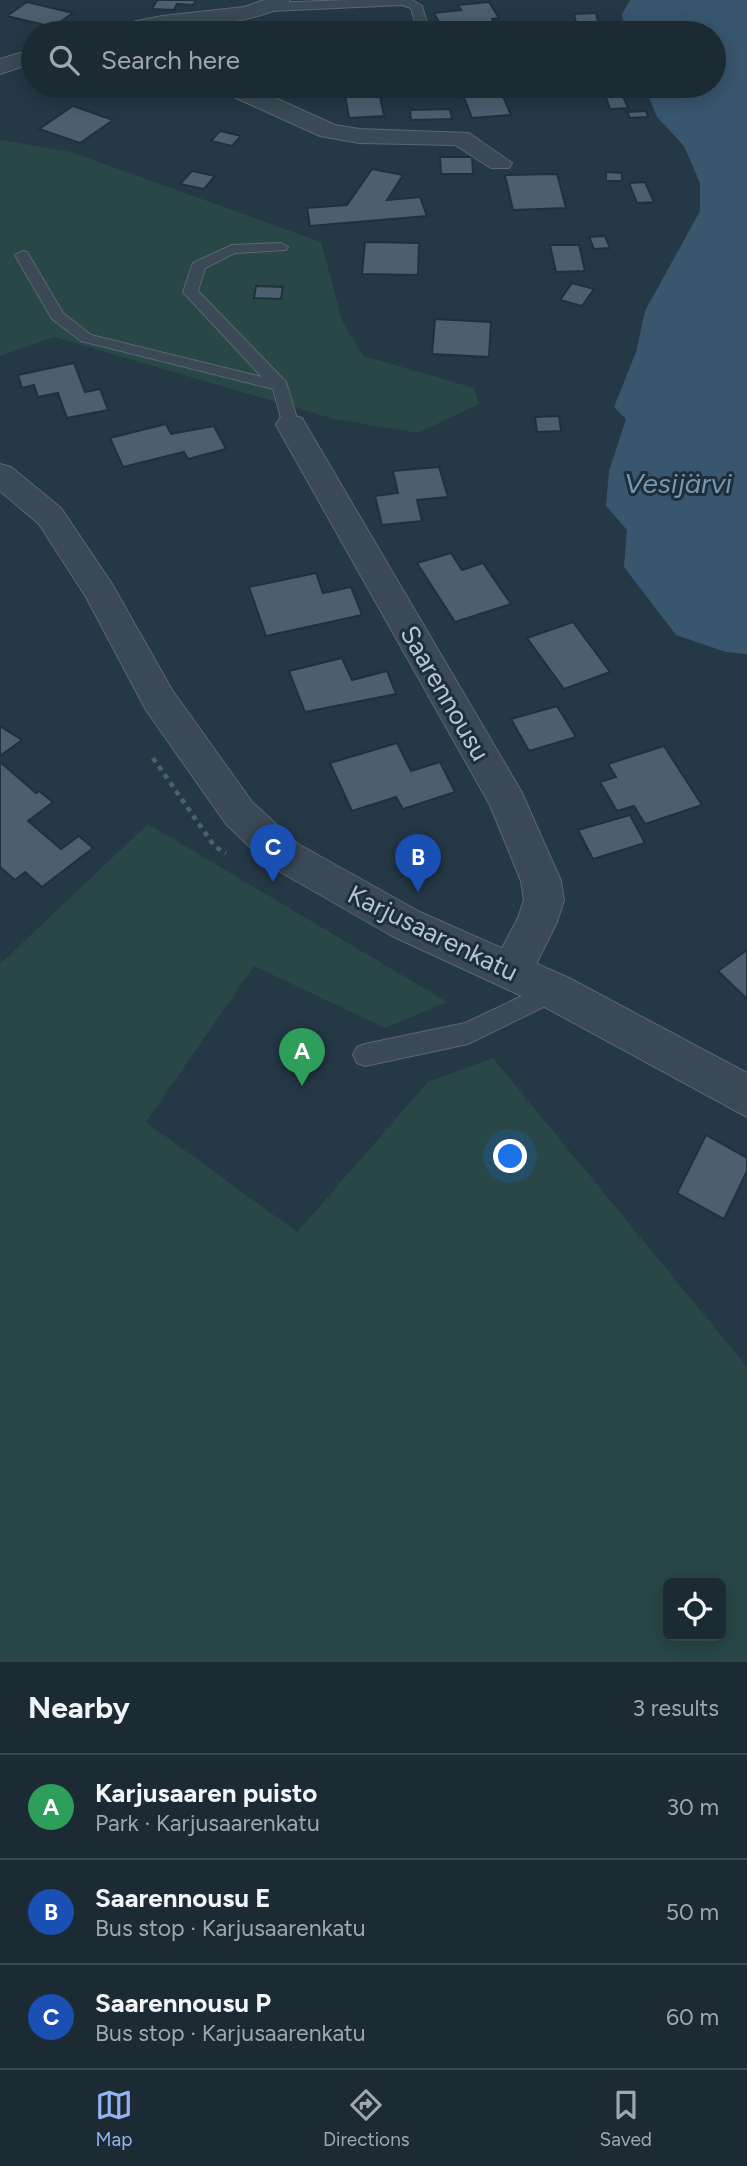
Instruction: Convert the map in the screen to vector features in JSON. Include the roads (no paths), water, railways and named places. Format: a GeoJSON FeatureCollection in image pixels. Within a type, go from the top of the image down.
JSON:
{"type":"FeatureCollection","features":[{"type":"Feature","properties":{"kind":"street"},"geometry":{"type":"LineString","coordinates":[[227,21],[279,2]]}},
{"type":"Feature","properties":{"kind":"street"},"geometry":{"type":"LineString","coordinates":[[0,67],[21,60]]}},
{"type":"Feature","properties":{"kind":"street"},"geometry":{"type":"LineString","coordinates":[[259,98],[329,131],[359,136],[460,138],[500,163]]}},
{"type":"Feature","properties":{"kind":"street","name":"Saarennousu"},"geometry":{"type":"LineString","coordinates":[[290,425],[508,802],[541,881],[544,900],[537,922],[511,971]]}},
{"type":"Feature","properties":{"kind":"street","name":"Karjusaarenkatu"},"geometry":{"type":"LineString","coordinates":[[0,474],[50,516],[100,592],[159,700],[239,813],[284,855],[343,891],[406,924],[554,991],[747,1096]]}},
{"type":"Feature","properties":{"kind":"lane"},"geometry":{"type":"LineString","coordinates":[[279,2],[404,1],[415,6],[420,21]]}},
{"type":"Feature","properties":{"kind":"lane"},"geometry":{"type":"LineString","coordinates":[[281,247],[232,249],[198,266],[190,292],[280,386],[290,425]]}},
{"type":"Feature","properties":{"kind":"lane"},"geometry":{"type":"LineString","coordinates":[[22,255],[57,316],[86,338],[280,386]]}},
{"type":"Feature","properties":{"kind":"lane"},"geometry":{"type":"LineString","coordinates":[[365,1055],[468,1033],[554,991]]}},
{"type":"Feature","properties":{"kind":"water","name":"Vesijärvi"},"geometry":{"type":"Polygon","coordinates":[[[630,0],[747,0],[747,654],[726,652],[676,635],[624,567],[627,530],[606,506],[609,471],[626,419],[614,407],[636,352],[645,311],[700,211],[700,183],[684,146],[657,117],[649,98],[726,98],[726,21],[623,21],[622,14],[630,0]]]}},
{"type":"Feature","properties":{"kind":"place","name":"Saarennousu P"},"geometry":{"type":"Point","coordinates":[273,882]}},
{"type":"Feature","properties":{"kind":"place","name":"Saarennousu E"},"geometry":{"type":"Point","coordinates":[418,892]}},
{"type":"Feature","properties":{"kind":"place","name":"Karjusaaren puisto"},"geometry":{"type":"Point","coordinates":[302,1086]}}]}
